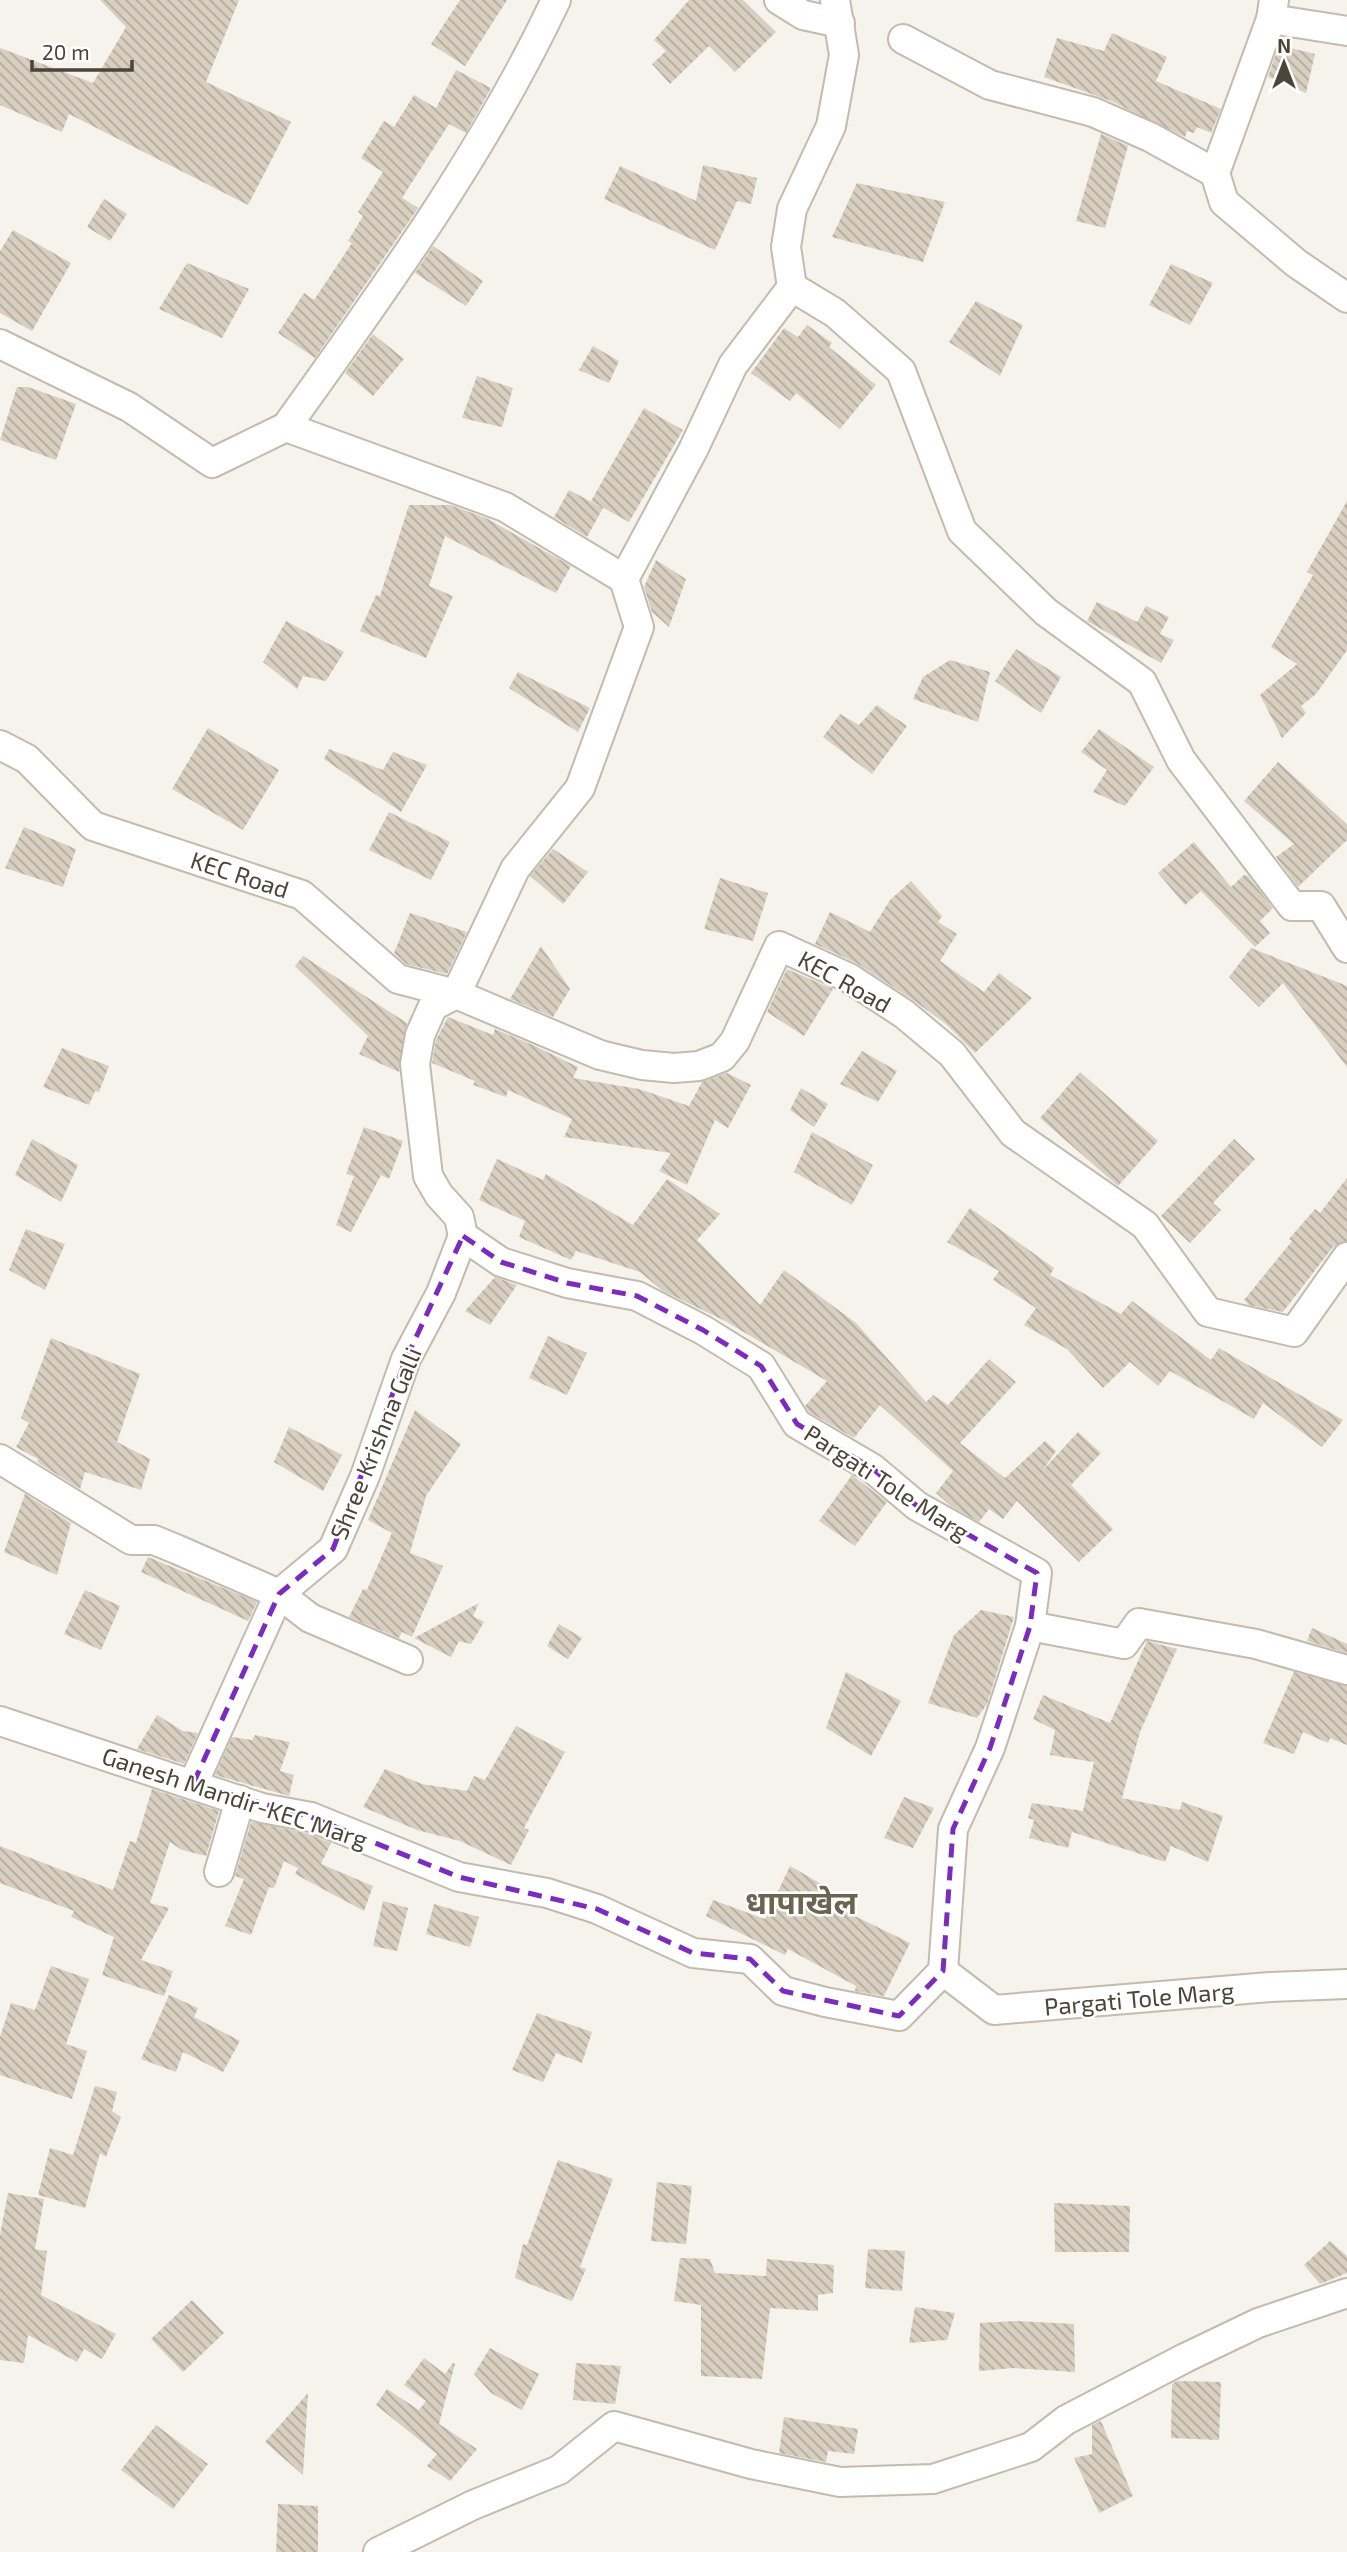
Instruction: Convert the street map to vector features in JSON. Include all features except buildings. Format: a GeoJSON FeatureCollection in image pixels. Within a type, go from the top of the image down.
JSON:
{"type":"FeatureCollection","features":[{"type":"Feature","properties":{"kind":"street"},"geometry":{"type":"LineString","coordinates":[[0,344],[129,407],[212,463],[286,427],[418,243],[526,65],[556,0]]}},
{"type":"Feature","properties":{"kind":"street"},"geometry":{"type":"LineString","coordinates":[[624,579],[693,450],[733,365],[792,287],[786,247],[792,209],[831,126],[844,55],[838,11],[803,15],[779,0]]}},
{"type":"Feature","properties":{"kind":"street"},"geometry":{"type":"LineString","coordinates":[[1347,31],[1272,9],[1215,173],[1224,202],[1296,263],[1347,298]]}},
{"type":"Feature","properties":{"kind":"street"},"geometry":{"type":"LineString","coordinates":[[903,39],[990,85],[1093,112],[1150,137],[1215,173]]}},
{"type":"Feature","properties":{"kind":"street"},"geometry":{"type":"LineString","coordinates":[[792,287],[835,313],[901,371],[962,531],[1046,612],[1142,682],[1181,760],[1292,906],[1321,906],[1347,948]]}},
{"type":"Feature","properties":{"kind":"street"},"geometry":{"type":"LineString","coordinates":[[286,427],[505,507],[624,579],[639,627],[580,788],[515,869],[456,994]]}},
{"type":"Feature","properties":{"kind":"street","name":"KEC Road"},"geometry":{"type":"LineString","coordinates":[[0,745],[27,759],[93,825],[302,895],[398,979],[456,994],[600,1055],[642,1065],[674,1068],[699,1066],[722,1057],[736,1041],[779,946],[849,978],[904,1014],[952,1054],[1013,1133],[1145,1225],[1208,1312],[1294,1332],[1347,1257]]}},
{"type":"Feature","properties":{"kind":"street","name":"Pargati Tole Marg"},"geometry":{"type":"LineString","coordinates":[[456,994],[433,1006],[420,1035],[415,1064],[428,1176],[439,1195],[458,1217],[463,1236],[501,1262],[568,1283],[637,1296],[704,1330],[761,1366],[797,1424],[872,1468],[917,1506],[1037,1573],[1030,1626]]}},
{"type":"Feature","properties":{"kind":"street","name":"Shree Krishna Galli"},"geometry":{"type":"LineString","coordinates":[[193,1784],[279,1594],[333,1549],[365,1476],[406,1359],[441,1293],[463,1236]]}},
{"type":"Feature","properties":{"kind":"street"},"geometry":{"type":"LineString","coordinates":[[0,1459],[131,1540],[153,1540],[279,1594],[310,1618],[408,1660]]}},
{"type":"Feature","properties":{"kind":"street"},"geometry":{"type":"LineString","coordinates":[[943,1971],[953,1829],[990,1748],[1030,1626],[1124,1644],[1139,1623],[1256,1644],[1347,1670]]}},
{"type":"Feature","properties":{"kind":"street","name":"Ganesh Mandir-KEC Marg"},"geometry":{"type":"LineString","coordinates":[[0,1721],[240,1800],[311,1817],[459,1877],[547,1893],[597,1909],[693,1953],[750,1959],[783,1991],[899,2016],[943,1971]]}},
{"type":"Feature","properties":{"kind":"street"},"geometry":{"type":"LineString","coordinates":[[219,1872],[240,1800]]}},
{"type":"Feature","properties":{"kind":"street","name":"Pargati Tole Marg"},"geometry":{"type":"LineString","coordinates":[[943,1971],[994,2010],[1270,1987],[1347,1984]]}},
{"type":"Feature","properties":{"kind":"street"},"geometry":{"type":"LineString","coordinates":[[378,2552],[473,2505],[559,2470],[614,2426],[751,2464],[840,2482],[933,2479],[1031,2447],[1066,2420],[1185,2358],[1258,2323],[1347,2293]]}},
{"type":"Feature","properties":{"kind":"highlighted area"},"geometry":{"type":"Polygon","coordinates":[[[463,1236],[501,1262],[567,1283],[637,1296],[703,1330],[761,1366],[797,1424],[872,1468],[917,1506],[1037,1573],[1030,1626],[990,1748],[953,1829],[943,1971],[899,2016],[783,1991],[750,1959],[693,1953],[597,1909],[459,1877],[311,1817],[193,1784],[279,1594],[333,1549],[406,1359],[463,1236]]]}},
{"type":"Feature","properties":{"kind":"district","name":"धापाखेल"},"geometry":{"type":"Point","coordinates":[801,1901]}}]}
